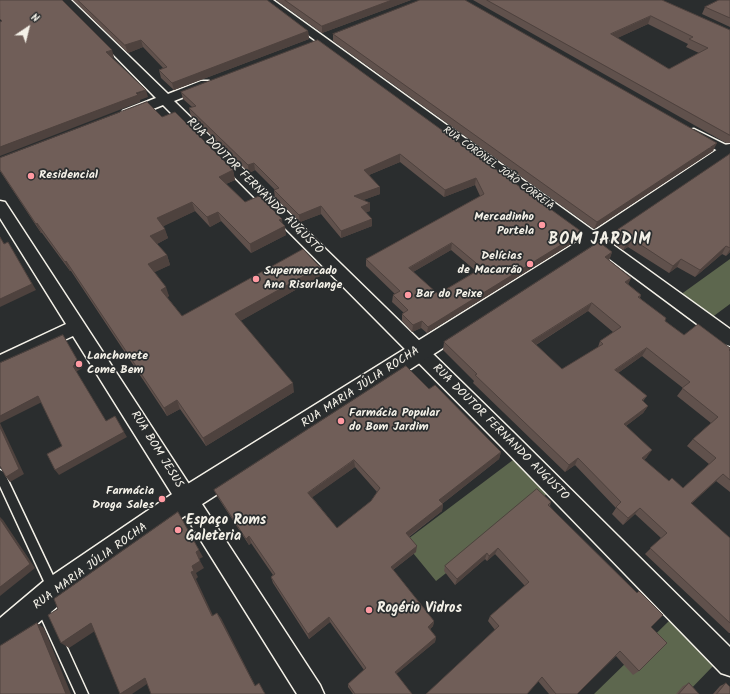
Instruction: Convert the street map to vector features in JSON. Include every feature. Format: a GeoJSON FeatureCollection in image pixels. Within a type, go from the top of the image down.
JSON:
{"type":"FeatureCollection","features":[{"type":"Feature","properties":{"kind":"street","name":"RUA DOUTOR FERNANDO AUGUSTO"},"geometry":{"type":"LineString","coordinates":[[65,0],[166,99],[730,664]]}},
{"type":"Feature","properties":{"kind":"street","name":"RUA CORONEL JOÃO CORREIA"},"geometry":{"type":"LineString","coordinates":[[266,0],[730,339]]}},
{"type":"Feature","properties":{"kind":"street"},"geometry":{"type":"LineString","coordinates":[[305,45],[334,34]]}},
{"type":"Feature","properties":{"kind":"street"},"geometry":{"type":"LineString","coordinates":[[116,119],[218,79]]}},
{"type":"Feature","properties":{"kind":"street"},"geometry":{"type":"LineString","coordinates":[[682,126],[729,151]]}},
{"type":"Feature","properties":{"kind":"street","name":"RUA MARIA JÚLIA ROCHA"},"geometry":{"type":"LineString","coordinates":[[0,638],[47,597],[187,499],[595,240],[729,151]]}},
{"type":"Feature","properties":{"kind":"street","name":"RUA BOM JESUS"},"geometry":{"type":"LineString","coordinates":[[0,206],[311,694]]}},
{"type":"Feature","properties":{"kind":"street"},"geometry":{"type":"LineString","coordinates":[[0,363],[77,326]]}},
{"type":"Feature","properties":{"kind":"lane"},"geometry":{"type":"LineString","coordinates":[[0,475],[47,597],[82,694]]}},
{"type":"Feature","properties":{"kind":"green space"},"geometry":{"type":"Polygon","coordinates":[[[730,259],[730,304],[711,318],[680,295],[730,259]]]}},
{"type":"Feature","properties":{"kind":"green space"},"geometry":{"type":"Polygon","coordinates":[[[513,460],[547,494],[436,581],[404,542],[513,460]]]}},
{"type":"Feature","properties":{"kind":"green space"},"geometry":{"type":"Polygon","coordinates":[[[670,620],[714,665],[686,694],[594,694],[670,620]]]}},
{"type":"Feature","properties":{"kind":"building"},"geometry":{"type":"Polygon","coordinates":[[[0,0],[62,0],[112,50],[106,52],[146,90],[136,93],[138,95],[0,147],[0,22],[2,21],[0,19],[0,0]]]}},
{"type":"Feature","properties":{"kind":"building"},"geometry":{"type":"Polygon","coordinates":[[[78,0],[267,0],[308,31],[172,83],[159,70],[167,67],[141,40],[125,45],[78,0]]]}},
{"type":"Feature","properties":{"kind":"building"},"geometry":{"type":"Polygon","coordinates":[[[285,0],[392,0],[322,26],[285,0]]]}},
{"type":"Feature","properties":{"kind":"building"},"geometry":{"type":"Polygon","coordinates":[[[420,0],[465,0],[717,143],[597,222],[333,34],[420,0]]]}},
{"type":"Feature","properties":{"kind":"building"},"geometry":{"type":"Polygon","coordinates":[[[487,0],[662,0],[730,30],[730,135],[487,0]],[[651,16],[611,34],[669,69],[708,48],[689,39],[693,37],[651,16]]]}},
{"type":"Feature","properties":{"kind":"building"},"geometry":{"type":"Polygon","coordinates":[[[719,0],[730,0],[730,18],[705,7],[719,0]]]}},
{"type":"Feature","properties":{"kind":"building"},"geometry":{"type":"Polygon","coordinates":[[[318,40],[582,232],[428,327],[422,321],[413,325],[402,314],[408,310],[393,295],[400,291],[366,259],[484,194],[476,178],[445,190],[400,154],[364,170],[380,187],[354,196],[370,203],[361,207],[372,219],[341,231],[321,206],[299,215],[274,190],[279,188],[254,163],[248,165],[189,108],[196,106],[181,92],[318,40]],[[452,243],[409,268],[438,294],[482,268],[452,243]]]}},
{"type":"Feature","properties":{"kind":"building"},"geometry":{"type":"Polygon","coordinates":[[[147,102],[162,117],[175,112],[233,170],[219,177],[245,202],[259,196],[282,219],[279,220],[285,226],[250,244],[218,212],[207,217],[192,202],[157,218],[165,229],[150,236],[167,255],[148,264],[166,287],[161,290],[182,316],[303,249],[320,267],[235,314],[293,383],[203,438],[177,400],[164,408],[66,261],[65,262],[37,223],[36,224],[0,170],[0,158],[147,102]]]}},
{"type":"Feature","properties":{"kind":"building"},"geometry":{"type":"Polygon","coordinates":[[[730,154],[730,248],[726,246],[700,270],[681,259],[673,266],[632,239],[627,243],[613,233],[730,154]]]}},
{"type":"Feature","properties":{"kind":"building"},"geometry":{"type":"Polygon","coordinates":[[[0,237],[4,244],[8,242],[32,284],[0,299],[0,237]]]}},
{"type":"Feature","properties":{"kind":"building"},"geometry":{"type":"Polygon","coordinates":[[[599,242],[612,252],[605,257],[631,278],[625,282],[641,295],[638,297],[666,318],[665,321],[684,335],[698,324],[730,348],[730,480],[723,474],[691,503],[730,538],[730,623],[650,548],[667,533],[640,508],[628,518],[616,507],[621,502],[578,458],[569,465],[475,375],[477,374],[444,342],[599,242]],[[592,303],[532,341],[562,369],[603,344],[600,341],[621,327],[592,303]],[[647,348],[615,370],[647,396],[642,400],[648,406],[624,424],[652,450],[642,458],[669,481],[672,478],[683,488],[716,458],[693,439],[718,417],[682,388],[690,382],[647,348]]]}},
{"type":"Feature","properties":{"kind":"building"},"geometry":{"type":"Polygon","coordinates":[[[63,335],[79,363],[73,366],[106,421],[115,416],[124,432],[55,470],[47,454],[62,446],[38,396],[0,416],[0,363],[63,335]]]}},
{"type":"Feature","properties":{"kind":"building"},"geometry":{"type":"Polygon","coordinates":[[[406,366],[429,389],[435,385],[501,452],[439,500],[443,504],[406,533],[417,546],[391,567],[434,621],[428,627],[436,637],[395,672],[412,694],[355,694],[348,684],[366,668],[329,617],[308,634],[271,577],[275,574],[249,536],[246,539],[214,490],[406,366]],[[354,460],[308,493],[337,528],[371,501],[380,488],[354,460]]]}},
{"type":"Feature","properties":{"kind":"building"},"geometry":{"type":"Polygon","coordinates":[[[0,427],[19,469],[6,477],[0,466],[0,427]]]}},
{"type":"Feature","properties":{"kind":"building"},"geometry":{"type":"Polygon","coordinates":[[[537,489],[551,502],[548,505],[637,593],[639,591],[663,615],[651,627],[667,643],[639,671],[620,651],[577,694],[556,694],[542,677],[527,694],[426,694],[499,626],[490,616],[529,582],[498,548],[489,556],[487,553],[457,579],[445,566],[537,489]]]}},
{"type":"Feature","properties":{"kind":"building"},"geometry":{"type":"Polygon","coordinates":[[[178,512],[199,550],[196,552],[200,561],[192,566],[194,571],[191,572],[212,616],[217,613],[255,686],[259,683],[265,694],[151,694],[145,678],[120,694],[91,623],[61,643],[48,615],[58,609],[54,599],[178,512]]]}},
{"type":"Feature","properties":{"kind":"building"},"geometry":{"type":"Polygon","coordinates":[[[0,519],[30,564],[0,587],[0,519]]]}},
{"type":"Feature","properties":{"kind":"building"},"geometry":{"type":"Polygon","coordinates":[[[37,623],[66,694],[0,694],[0,646],[37,623]]]}},
{"type":"Feature","properties":{"kind":"building"},"geometry":{"type":"Polygon","coordinates":[[[689,683],[699,694],[679,694],[689,683]]]}},
{"type":"Feature","properties":{"kind":"building"},"geometry":{"type":"Polygon","coordinates":[[[726,683],[730,687],[730,694],[717,694],[726,683]]]}},
{"type":"Feature","properties":{"kind":"place","name":"Residencial"},"geometry":{"type":"Point","coordinates":[31,176]}},
{"type":"Feature","properties":{"kind":"place","name":"Mercadinho Portela"},"geometry":{"type":"Point","coordinates":[542,225]}},
{"type":"Feature","properties":{"kind":"place","name":"Delícias de Macarrão"},"geometry":{"type":"Point","coordinates":[530,264]}},
{"type":"Feature","properties":{"kind":"place","name":"Supermercado Ana Risorlange"},"geometry":{"type":"Point","coordinates":[256,279]}},
{"type":"Feature","properties":{"kind":"place","name":"Bar do Peixe"},"geometry":{"type":"Point","coordinates":[408,295]}},
{"type":"Feature","properties":{"kind":"place","name":"Lanchonete Come Bem"},"geometry":{"type":"Point","coordinates":[79,364]}},
{"type":"Feature","properties":{"kind":"place","name":"Farmácia Popular do Bom Jardim"},"geometry":{"type":"Point","coordinates":[341,421]}},
{"type":"Feature","properties":{"kind":"place","name":"Farmácia Droga Sales"},"geometry":{"type":"Point","coordinates":[162,499]}},
{"type":"Feature","properties":{"kind":"place","name":"Espaço Roms Galeteria"},"geometry":{"type":"Point","coordinates":[178,530]}},
{"type":"Feature","properties":{"kind":"place","name":"Rogério Vidros"},"geometry":{"type":"Point","coordinates":[369,610]}},
{"type":"Feature","properties":{"kind":"district","name":"BOM JARDIM"},"geometry":{"type":"Point","coordinates":[600,241]}}]}
